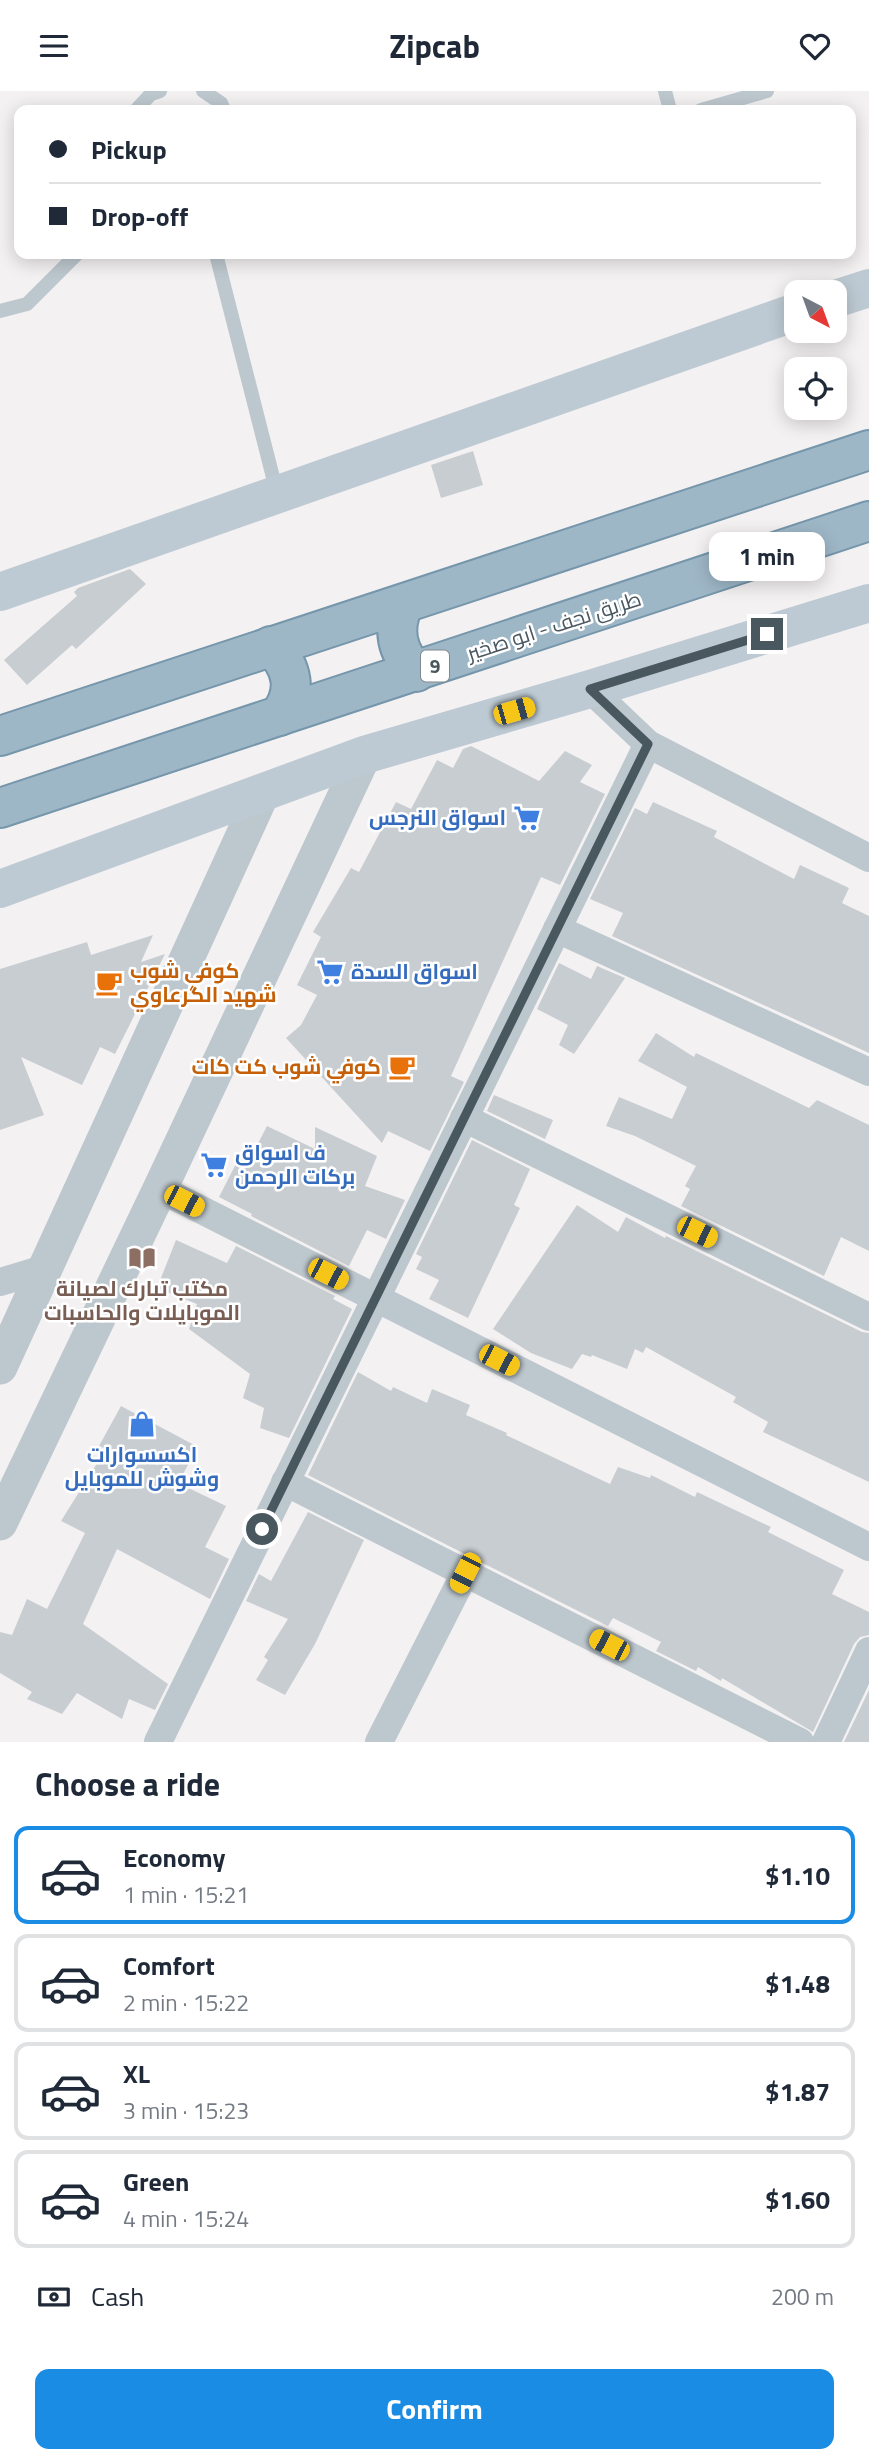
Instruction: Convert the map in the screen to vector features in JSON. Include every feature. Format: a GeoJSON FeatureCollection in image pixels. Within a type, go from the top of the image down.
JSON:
{"type":"FeatureCollection","features":[{"type":"Feature","properties":{"kind":"highway"},"geometry":{"type":"LineString","coordinates":[[0,736],[869,450]]}},
{"type":"Feature","properties":{"kind":"highway","name":"طريق نجف - ابو صخير"},"geometry":{"type":"LineString","coordinates":[[0,808],[869,521]]}},
{"type":"Feature","properties":{"kind":"highway"},"geometry":{"type":"LineString","coordinates":[[403,605],[397,619],[396,634],[399,648],[416,672]]}},
{"type":"Feature","properties":{"kind":"highway"},"geometry":{"type":"LineString","coordinates":[[271,646],[281,655],[292,679],[287,705],[279,716]]}},
{"type":"Feature","properties":{"kind":"main road"},"geometry":{"type":"LineString","coordinates":[[847,295],[869,288]]}},
{"type":"Feature","properties":{"kind":"main road"},"geometry":{"type":"LineString","coordinates":[[0,592],[784,316]]}},
{"type":"Feature","properties":{"kind":"main road"},"geometry":{"type":"LineString","coordinates":[[0,889],[364,755],[869,603]]}},
{"type":"Feature","properties":{"kind":"street"},"geometry":{"type":"LineString","coordinates":[[590,689],[648,744],[869,858]]}},
{"type":"Feature","properties":{"kind":"street"},"geometry":{"type":"LineString","coordinates":[[158,1742],[648,744]]}},
{"type":"Feature","properties":{"kind":"street"},"geometry":{"type":"LineString","coordinates":[[0,1523],[364,755]]}},
{"type":"Feature","properties":{"kind":"street"},"geometry":{"type":"LineString","coordinates":[[0,1367],[262,794]]}},
{"type":"Feature","properties":{"kind":"street"},"geometry":{"type":"LineString","coordinates":[[557,929],[869,1072]]}},
{"type":"Feature","properties":{"kind":"street"},"geometry":{"type":"LineString","coordinates":[[464,1118],[869,1317]]}},
{"type":"Feature","properties":{"kind":"street"},"geometry":{"type":"LineString","coordinates":[[160,1189],[869,1547]]}},
{"type":"Feature","properties":{"kind":"street"},"geometry":{"type":"LineString","coordinates":[[0,1282],[47,1268]]}},
{"type":"Feature","properties":{"kind":"street"},"geometry":{"type":"LineString","coordinates":[[285,1482],[800,1742]]}},
{"type":"Feature","properties":{"kind":"street"},"geometry":{"type":"LineString","coordinates":[[379,1742],[465,1573]]}},
{"type":"Feature","properties":{"kind":"street"},"geometry":{"type":"LineString","coordinates":[[826,1742],[869,1651]]}},
{"type":"Feature","properties":{"kind":"lane"},"geometry":{"type":"LineString","coordinates":[[141,105],[151,94],[160,91]]}},
{"type":"Feature","properties":{"kind":"lane"},"geometry":{"type":"LineString","coordinates":[[203,91],[222,105]]}},
{"type":"Feature","properties":{"kind":"lane"},"geometry":{"type":"LineString","coordinates":[[718,105],[767,91]]}},
{"type":"Feature","properties":{"kind":"lane"},"geometry":{"type":"LineString","coordinates":[[0,311],[27,304],[72,259]]}},
{"type":"Feature","properties":{"kind":"lane"},"geometry":{"type":"LineString","coordinates":[[217,259],[278,495]]}},
{"type":"Feature","properties":{"kind":"building"},"geometry":{"type":"Polygon","coordinates":[[[473,451],[483,485],[441,498],[431,465],[473,451]]]}},
{"type":"Feature","properties":{"kind":"building"},"geometry":{"type":"Polygon","coordinates":[[[130,569],[146,584],[76,649],[72,645],[27,685],[4,660],[77,596],[74,592],[78,588],[130,569]]]}},
{"type":"Feature","properties":{"kind":"building"},"geometry":{"type":"Polygon","coordinates":[[[471,746],[539,781],[565,751],[592,765],[580,782],[605,794],[560,885],[541,877],[451,1076],[464,1082],[430,1151],[388,1131],[382,1143],[286,1038],[301,1025],[317,995],[297,985],[321,937],[313,932],[351,868],[359,872],[396,802],[411,809],[437,760],[453,768],[463,749],[471,746]]]}},
{"type":"Feature","properties":{"kind":"building"},"geometry":{"type":"Polygon","coordinates":[[[653,802],[717,831],[714,837],[794,879],[800,865],[849,888],[842,903],[869,916],[869,1053],[612,936],[623,913],[590,899],[635,808],[647,814],[653,802]]]}},
{"type":"Feature","properties":{"kind":"building"},"geometry":{"type":"Polygon","coordinates":[[[153,935],[141,962],[165,954],[115,1054],[100,1047],[82,1085],[21,1057],[44,1115],[0,1130],[0,969],[87,942],[91,955],[153,935]]]}},
{"type":"Feature","properties":{"kind":"building"},"geometry":{"type":"Polygon","coordinates":[[[559,963],[591,979],[597,966],[625,978],[574,1054],[559,1045],[568,1025],[537,1009],[559,963]]]}},
{"type":"Feature","properties":{"kind":"building"},"geometry":{"type":"Polygon","coordinates":[[[656,1033],[694,1057],[696,1053],[809,1108],[817,1100],[869,1125],[869,1251],[841,1237],[824,1276],[681,1206],[690,1189],[685,1186],[696,1166],[635,1136],[606,1126],[619,1097],[672,1119],[687,1087],[638,1061],[656,1033]]]}},
{"type":"Feature","properties":{"kind":"building"},"geometry":{"type":"Polygon","coordinates":[[[494,1095],[553,1120],[545,1139],[487,1111],[494,1095]]]}},
{"type":"Feature","properties":{"kind":"building"},"geometry":{"type":"Polygon","coordinates":[[[267,1126],[315,1149],[315,1127],[377,1156],[365,1186],[405,1200],[386,1239],[367,1230],[349,1266],[219,1197],[241,1154],[250,1159],[267,1126]]]}},
{"type":"Feature","properties":{"kind":"building"},"geometry":{"type":"Polygon","coordinates":[[[472,1140],[530,1169],[514,1205],[520,1208],[468,1318],[429,1299],[439,1280],[416,1269],[422,1257],[416,1254],[472,1140]]]}},
{"type":"Feature","properties":{"kind":"building"},"geometry":{"type":"Polygon","coordinates":[[[577,1205],[618,1232],[626,1217],[665,1238],[666,1236],[862,1332],[869,1333],[869,1482],[763,1432],[768,1422],[733,1402],[736,1397],[646,1347],[643,1353],[635,1349],[627,1369],[592,1355],[582,1354],[572,1369],[531,1353],[493,1329],[577,1205]]]}},
{"type":"Feature","properties":{"kind":"building"},"geometry":{"type":"Polygon","coordinates":[[[176,1240],[227,1263],[236,1246],[335,1296],[333,1299],[352,1309],[289,1438],[260,1428],[264,1408],[243,1398],[250,1374],[189,1329],[197,1304],[157,1288],[176,1240]]]}},
{"type":"Feature","properties":{"kind":"building"},"geometry":{"type":"Polygon","coordinates":[[[358,1372],[391,1391],[393,1387],[427,1403],[432,1389],[470,1405],[466,1415],[610,1484],[618,1467],[650,1478],[651,1475],[695,1497],[697,1492],[771,1527],[768,1532],[844,1570],[832,1594],[869,1612],[869,1635],[860,1637],[854,1644],[813,1732],[722,1678],[721,1681],[698,1667],[696,1671],[656,1651],[661,1642],[613,1618],[608,1626],[308,1475],[358,1372]]]}},
{"type":"Feature","properties":{"kind":"building"},"geometry":{"type":"Polygon","coordinates":[[[121,1406],[198,1447],[178,1483],[226,1506],[205,1547],[229,1559],[210,1599],[117,1549],[83,1624],[168,1684],[155,1710],[129,1699],[122,1719],[77,1693],[62,1714],[27,1699],[32,1692],[0,1673],[0,1632],[12,1635],[27,1599],[47,1609],[85,1533],[61,1521],[106,1449],[99,1446],[121,1406]]]}},
{"type":"Feature","properties":{"kind":"building"},"geometry":{"type":"Polygon","coordinates":[[[308,1512],[364,1540],[315,1644],[285,1695],[256,1680],[268,1660],[264,1657],[288,1619],[246,1601],[259,1574],[271,1581],[308,1512]]]}},
{"type":"Feature","properties":{"kind":"building"},"geometry":{"type":"Polygon","coordinates":[[[869,1690],[869,1742],[844,1742],[869,1690]]]}},
{"type":"Feature","properties":{"kind":"place","name":"اسواق النرجس"},"geometry":{"type":"Point","coordinates":[527,818]}},
{"type":"Feature","properties":{"kind":"place","name":"اسواق السدة"},"geometry":{"type":"Point","coordinates":[330,972]}},
{"type":"Feature","properties":{"kind":"place","name":"كوفي شوب شهيد الگرعاوي"},"geometry":{"type":"Point","coordinates":[109,983]}},
{"type":"Feature","properties":{"kind":"place","name":"كوفي شوب كت كات"},"geometry":{"type":"Point","coordinates":[402,1067]}},
{"type":"Feature","properties":{"kind":"place","name":"ف اسواق بركات الرحمن"},"geometry":{"type":"Point","coordinates":[214,1165]}},
{"type":"Feature","properties":{"kind":"place","name":"مكتب تبارك لصيانة الموبايلات والحاسبات"},"geometry":{"type":"Point","coordinates":[142,1258]}},
{"type":"Feature","properties":{"kind":"place","name":"اكسسوارات وشوش للموبايل"},"geometry":{"type":"Point","coordinates":[142,1424]}},
{"type":"Feature","properties":{"kind":"route"},"geometry":{"type":"LineString","coordinates":[[262,1529],[648,744],[590,689],[767,634]]}}]}
